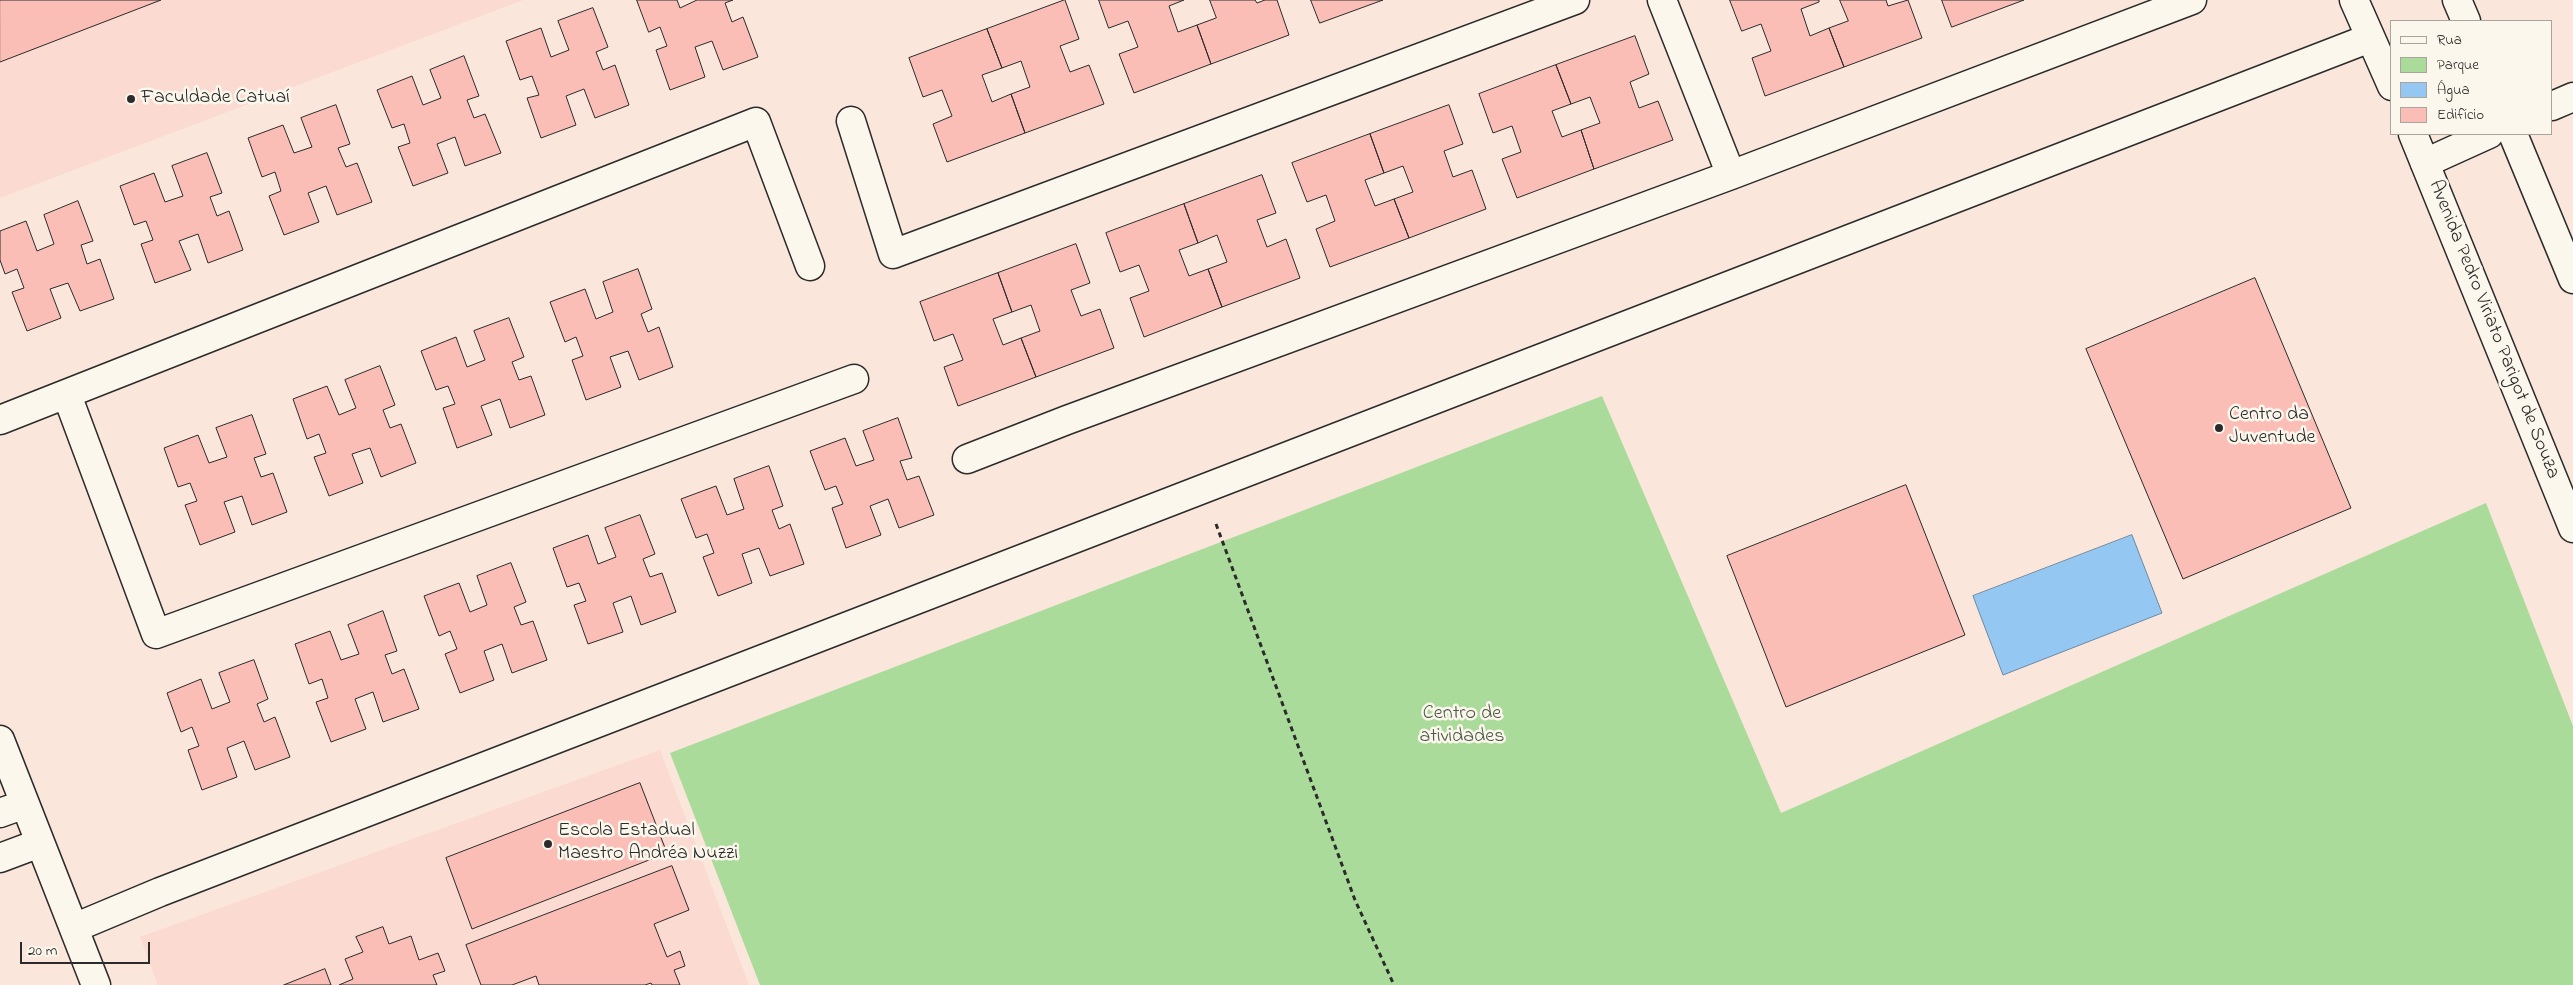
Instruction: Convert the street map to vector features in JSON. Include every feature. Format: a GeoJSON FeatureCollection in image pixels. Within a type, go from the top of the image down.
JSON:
{"type":"FeatureCollection","features":[{"type":"Feature","properties":{"kind":"street"},"geometry":{"type":"LineString","coordinates":[[851,121],[893,254],[1575,0]]}},
{"type":"Feature","properties":{"kind":"street"},"geometry":{"type":"LineString","coordinates":[[1662,0],[1731,176]]}},
{"type":"Feature","properties":{"kind":"street"},"geometry":{"type":"LineString","coordinates":[[967,459],[1067,420],[1731,176],[2192,0]]}},
{"type":"Feature","properties":{"kind":"street"},"geometry":{"type":"LineString","coordinates":[[2354,0],[2390,82]]}},
{"type":"Feature","properties":{"kind":"street"},"geometry":{"type":"LineString","coordinates":[[2457,0],[2466,20]]}},
{"type":"Feature","properties":{"kind":"street"},"geometry":{"type":"LineString","coordinates":[[74,928],[160,892],[2370,38]]}},
{"type":"Feature","properties":{"kind":"street"},"geometry":{"type":"LineString","coordinates":[[2553,106],[2573,97]]}},
{"type":"Feature","properties":{"kind":"street"},"geometry":{"type":"LineString","coordinates":[[0,420],[756,122],[810,266]]}},
{"type":"Feature","properties":{"kind":"street","name":"Avenida Pedro Viriato Parigot de Souza"},"geometry":{"type":"LineString","coordinates":[[2412,135],[2573,528]]}},
{"type":"Feature","properties":{"kind":"street"},"geometry":{"type":"LineString","coordinates":[[2425,163],[2487,135]]}},
{"type":"Feature","properties":{"kind":"street"},"geometry":{"type":"LineString","coordinates":[[2513,135],[2573,280]]}},
{"type":"Feature","properties":{"kind":"street"},"geometry":{"type":"LineString","coordinates":[[67,395],[156,634],[854,379]]}},
{"type":"Feature","properties":{"kind":"street"},"geometry":{"type":"LineString","coordinates":[[0,740],[12,808],[40,843],[96,985]]}},
{"type":"Feature","properties":{"kind":"street"},"geometry":{"type":"LineString","coordinates":[[0,858],[40,843]]}},
{"type":"Feature","properties":{"kind":"path"},"geometry":{"type":"LineString","coordinates":[[1204,490],[1351,890],[1394,985]]}},
{"type":"Feature","properties":{"kind":"shaded area","name":"Faculdade Catuaí"},"geometry":{"type":"Polygon","coordinates":[[[0,0],[523,0],[0,198],[0,0]]]}},
{"type":"Feature","properties":{"kind":"shaded area","name":"Escola Estadual Maestro Andréa Nuzzi"},"geometry":{"type":"Polygon","coordinates":[[[660,750],[749,985],[158,985],[140,937],[660,750]]]}},
{"type":"Feature","properties":{"kind":"green space","name":"Centro de atividades"},"geometry":{"type":"Polygon","coordinates":[[[1602,396],[1781,813],[2486,503],[2573,726],[2573,985],[760,985],[670,753],[1602,396]]]}},
{"type":"Feature","properties":{"kind":"water"},"geometry":{"type":"Polygon","coordinates":[[[2132,535],[2162,613],[2003,675],[1973,596],[2132,535]]]}},
{"type":"Feature","properties":{"kind":"building"},"geometry":{"type":"Polygon","coordinates":[[[0,0],[161,0],[0,62],[0,0]]]}},
{"type":"Feature","properties":{"kind":"building"},"geometry":{"type":"Polygon","coordinates":[[[637,0],[677,0],[680,8],[697,0],[733,0],[725,3],[732,22],[743,17],[758,57],[723,70],[712,41],[695,47],[705,77],[670,90],[656,50],[667,46],[660,27],[649,32],[637,0]]]}},
{"type":"Feature","properties":{"kind":"building"},"geometry":{"type":"Polygon","coordinates":[[[1065,0],[1079,39],[1060,46],[1070,72],[1089,65],[1104,104],[1025,133],[1011,94],[1030,87],[1021,61],[1002,68],[987,29],[1065,0]]]}},
{"type":"Feature","properties":{"kind":"building"},"geometry":{"type":"Polygon","coordinates":[[[1099,0],[1184,0],[1169,6],[1178,32],[1197,25],[1211,64],[1134,93],[1119,54],[1138,47],[1128,21],[1109,28],[1099,0]]]}},
{"type":"Feature","properties":{"kind":"building"},"geometry":{"type":"Polygon","coordinates":[[[1210,0],[1255,0],[1257,3],[1265,0],[1277,0],[1289,35],[1211,64],[1197,25],[1216,18],[1210,0]]]}},
{"type":"Feature","properties":{"kind":"building"},"geometry":{"type":"Polygon","coordinates":[[[1311,0],[1383,0],[1320,23],[1311,0]]]}},
{"type":"Feature","properties":{"kind":"building"},"geometry":{"type":"Polygon","coordinates":[[[1730,0],[1819,0],[1819,2],[1801,9],[1810,36],[1829,28],[1844,67],[1765,96],[1752,58],[1771,51],[1761,24],[1742,31],[1730,0]]]}},
{"type":"Feature","properties":{"kind":"building"},"geometry":{"type":"Polygon","coordinates":[[[1840,0],[1886,0],[1888,6],[1908,0],[1922,38],[1844,67],[1829,28],[1848,21],[1840,0]]]}},
{"type":"Feature","properties":{"kind":"building"},"geometry":{"type":"Polygon","coordinates":[[[1942,0],[2024,0],[1952,27],[1942,0]]]}},
{"type":"Feature","properties":{"kind":"building"},"geometry":{"type":"Polygon","coordinates":[[[593,8],[608,47],[596,52],[603,70],[615,65],[629,105],[595,118],[584,89],[566,96],[576,125],[541,138],[527,98],[539,95],[532,76],[520,80],[506,41],[541,28],[551,57],[569,50],[558,21],[593,8]]]}},
{"type":"Feature","properties":{"kind":"building"},"geometry":{"type":"Polygon","coordinates":[[[987,29],[1002,68],[982,75],[992,102],[1011,94],[1025,133],[947,162],[933,124],[952,116],[942,90],[923,97],[909,58],[987,29]]]}},
{"type":"Feature","properties":{"kind":"building"},"geometry":{"type":"Polygon","coordinates":[[[1635,36],[1649,74],[1630,82],[1639,108],[1658,101],[1673,140],[1594,169],[1581,130],[1600,123],[1590,97],[1571,104],[1556,65],[1635,36]]]}},
{"type":"Feature","properties":{"kind":"building"},"geometry":{"type":"Polygon","coordinates":[[[464,56],[479,96],[467,100],[474,118],[485,114],[501,153],[465,166],[455,137],[437,144],[448,173],[413,186],[398,147],[410,143],[404,124],[392,128],[377,90],[412,76],[423,105],[441,98],[430,70],[464,56]]]}},
{"type":"Feature","properties":{"kind":"building"},"geometry":{"type":"Polygon","coordinates":[[[1556,65],[1571,104],[1552,111],[1562,137],[1581,130],[1594,169],[1517,198],[1502,159],[1521,152],[1512,126],[1493,133],[1479,94],[1556,65]]]}},
{"type":"Feature","properties":{"kind":"building"},"geometry":{"type":"Polygon","coordinates":[[[336,105],[350,144],[338,148],[346,167],[357,163],[372,202],[337,215],[326,186],[308,193],[319,222],[284,235],[269,196],[281,191],[275,172],[262,177],[248,138],[283,125],[294,153],[312,147],[301,118],[336,105]]]}},
{"type":"Feature","properties":{"kind":"building"},"geometry":{"type":"Polygon","coordinates":[[[1449,105],[1463,144],[1444,151],[1453,177],[1472,170],[1486,209],[1409,238],[1394,199],[1413,192],[1403,166],[1384,173],[1370,134],[1449,105]]]}},
{"type":"Feature","properties":{"kind":"building"},"geometry":{"type":"Polygon","coordinates":[[[1370,134],[1384,173],[1365,180],[1375,206],[1394,199],[1409,238],[1330,267],[1316,229],[1335,221],[1326,195],[1307,202],[1292,163],[1370,134]]]}},
{"type":"Feature","properties":{"kind":"building"},"geometry":{"type":"Polygon","coordinates":[[[207,153],[222,193],[210,197],[217,216],[229,211],[243,250],[208,263],[198,234],[179,241],[191,270],[155,283],[141,244],[153,240],[146,221],[134,225],[120,186],[154,173],[165,202],[183,196],[172,166],[207,153]]]}},
{"type":"Feature","properties":{"kind":"building"},"geometry":{"type":"Polygon","coordinates":[[[1262,175],[1276,213],[1257,220],[1267,247],[1286,239],[1300,278],[1222,307],[1208,269],[1227,262],[1217,235],[1198,243],[1184,204],[1262,175]]]}},
{"type":"Feature","properties":{"kind":"building"},"geometry":{"type":"Polygon","coordinates":[[[78,201],[93,241],[81,245],[87,264],[100,259],[114,299],[80,311],[68,283],[50,289],[61,318],[27,331],[12,292],[24,288],[17,269],[5,274],[0,260],[0,231],[26,221],[37,251],[54,244],[44,215],[78,201]]]}},
{"type":"Feature","properties":{"kind":"building"},"geometry":{"type":"Polygon","coordinates":[[[1184,204],[1198,243],[1179,250],[1189,276],[1208,269],[1222,307],[1144,337],[1130,298],[1149,291],[1139,265],[1120,272],[1106,233],[1184,204]]]}},
{"type":"Feature","properties":{"kind":"building"},"geometry":{"type":"Polygon","coordinates":[[[1076,244],[1090,283],[1071,290],[1081,316],[1100,309],[1114,348],[1036,377],[1021,338],[1040,331],[1031,305],[1012,312],[998,273],[1076,244]]]}},
{"type":"Feature","properties":{"kind":"building"},"geometry":{"type":"Polygon","coordinates":[[[638,269],[652,309],[641,314],[648,332],[659,327],[673,367],[639,380],[628,351],[610,357],[621,387],[586,400],[572,360],[583,356],[576,337],[565,342],[550,302],[585,289],[596,319],[613,312],[603,282],[638,269]]]}},
{"type":"Feature","properties":{"kind":"building"},"geometry":{"type":"Polygon","coordinates":[[[998,273],[1012,312],[993,319],[1003,345],[1021,338],[1036,377],[958,406],[944,367],[963,360],[953,334],[934,341],[920,302],[998,273]]]}},
{"type":"Feature","properties":{"kind":"building","name":"Centro da Juventude"},"geometry":{"type":"Polygon","coordinates":[[[2255,278],[2351,508],[2183,579],[2086,349],[2255,278]]]}},
{"type":"Feature","properties":{"kind":"building"},"geometry":{"type":"Polygon","coordinates":[[[509,318],[524,357],[512,362],[519,380],[531,376],[545,415],[510,428],[500,399],[481,406],[492,435],[457,448],[443,408],[455,404],[448,386],[436,390],[421,351],[456,337],[467,367],[485,360],[474,331],[509,318]]]}},
{"type":"Feature","properties":{"kind":"building"},"geometry":{"type":"Polygon","coordinates":[[[380,366],[395,405],[383,410],[390,428],[401,424],[416,463],[381,477],[370,448],[352,454],[363,483],[329,496],[314,457],[326,453],[319,434],[307,439],[293,399],[327,386],[339,415],[356,408],[345,380],[380,366]]]}},
{"type":"Feature","properties":{"kind":"building"},"geometry":{"type":"Polygon","coordinates":[[[252,415],[266,454],[254,458],[261,477],[273,473],[287,512],[252,525],[242,496],[224,502],[235,532],[200,545],[185,505],[197,501],[190,483],[178,487],[164,448],[198,435],[209,463],[227,457],[216,428],[252,415]]]}},
{"type":"Feature","properties":{"kind":"building"},"geometry":{"type":"Polygon","coordinates":[[[898,418],[912,458],[900,461],[907,480],[919,476],[934,515],[899,528],[888,499],[870,506],[881,535],[846,548],[832,508],[843,504],[836,486],[825,490],[810,451],[845,438],[856,466],[874,460],[863,431],[898,418]]]}},
{"type":"Feature","properties":{"kind":"building"},"geometry":{"type":"Polygon","coordinates":[[[769,466],[783,506],[772,510],[779,529],[790,524],[804,564],[770,576],[759,548],[742,554],[752,583],[718,596],[703,557],[714,553],[707,534],[696,538],[681,499],[716,486],[727,515],[744,509],[734,479],[769,466]]]}},
{"type":"Feature","properties":{"kind":"building"},"geometry":{"type":"Polygon","coordinates":[[[1906,485],[1965,635],[1786,707],[1727,556],[1906,485]]]}},
{"type":"Feature","properties":{"kind":"building"},"geometry":{"type":"Polygon","coordinates":[[[640,515],[655,554],[643,559],[650,577],[662,573],[676,612],[641,625],[631,596],[613,603],[623,632],[588,644],[574,605],[586,601],[579,583],[567,587],[553,548],[588,535],[598,564],[616,557],[605,528],[640,515]]]}},
{"type":"Feature","properties":{"kind":"building"},"geometry":{"type":"Polygon","coordinates":[[[511,563],[526,602],[514,607],[521,625],[533,621],[547,660],[512,673],[502,644],[484,651],[494,680],[460,693],[445,654],[457,649],[450,631],[439,636],[424,596],[459,583],[470,612],[487,605],[477,576],[511,563]]]}},
{"type":"Feature","properties":{"kind":"building"},"geometry":{"type":"Polygon","coordinates":[[[383,611],[397,651],[385,655],[392,674],[404,669],[419,709],[383,722],[373,692],[355,699],[366,729],[331,742],[316,702],[328,698],[322,679],[309,684],[295,644],[330,631],[341,660],[359,654],[348,625],[383,611]]]}},
{"type":"Feature","properties":{"kind":"building"},"geometry":{"type":"Polygon","coordinates":[[[254,660],[268,699],[257,704],[264,722],[275,717],[290,757],[255,770],[244,741],[227,748],[237,777],[202,790],[188,750],[199,746],[192,727],[181,732],[167,693],[201,679],[212,709],[230,702],[219,673],[254,660]]]}},
{"type":"Feature","properties":{"kind":"building"},"geometry":{"type":"Polygon","coordinates":[[[640,783],[667,853],[472,929],[446,858],[640,783]]]}},
{"type":"Feature","properties":{"kind":"building"},"geometry":{"type":"Polygon","coordinates":[[[672,866],[689,910],[654,924],[667,957],[680,951],[685,966],[674,970],[680,985],[652,985],[651,983],[645,985],[539,985],[536,976],[512,985],[481,985],[466,945],[672,866]]]}},
{"type":"Feature","properties":{"kind":"building"},"geometry":{"type":"Polygon","coordinates":[[[383,927],[389,944],[411,936],[419,960],[438,953],[445,971],[433,975],[437,985],[339,985],[353,979],[345,959],[363,952],[356,937],[383,927]]]}},
{"type":"Feature","properties":{"kind":"building"},"geometry":{"type":"Polygon","coordinates":[[[325,969],[331,985],[284,985],[325,969]]]}},
{"type":"Feature","properties":{"kind":"place","name":"Faculdade Catuaí"},"geometry":{"type":"Point","coordinates":[131,99]}},
{"type":"Feature","properties":{"kind":"place","name":"Centro da Juventude"},"geometry":{"type":"Point","coordinates":[2219,428]}},
{"type":"Feature","properties":{"kind":"place","name":"Escola Estadual Maestro Andréa Nuzzi"},"geometry":{"type":"Point","coordinates":[548,844]}}]}
